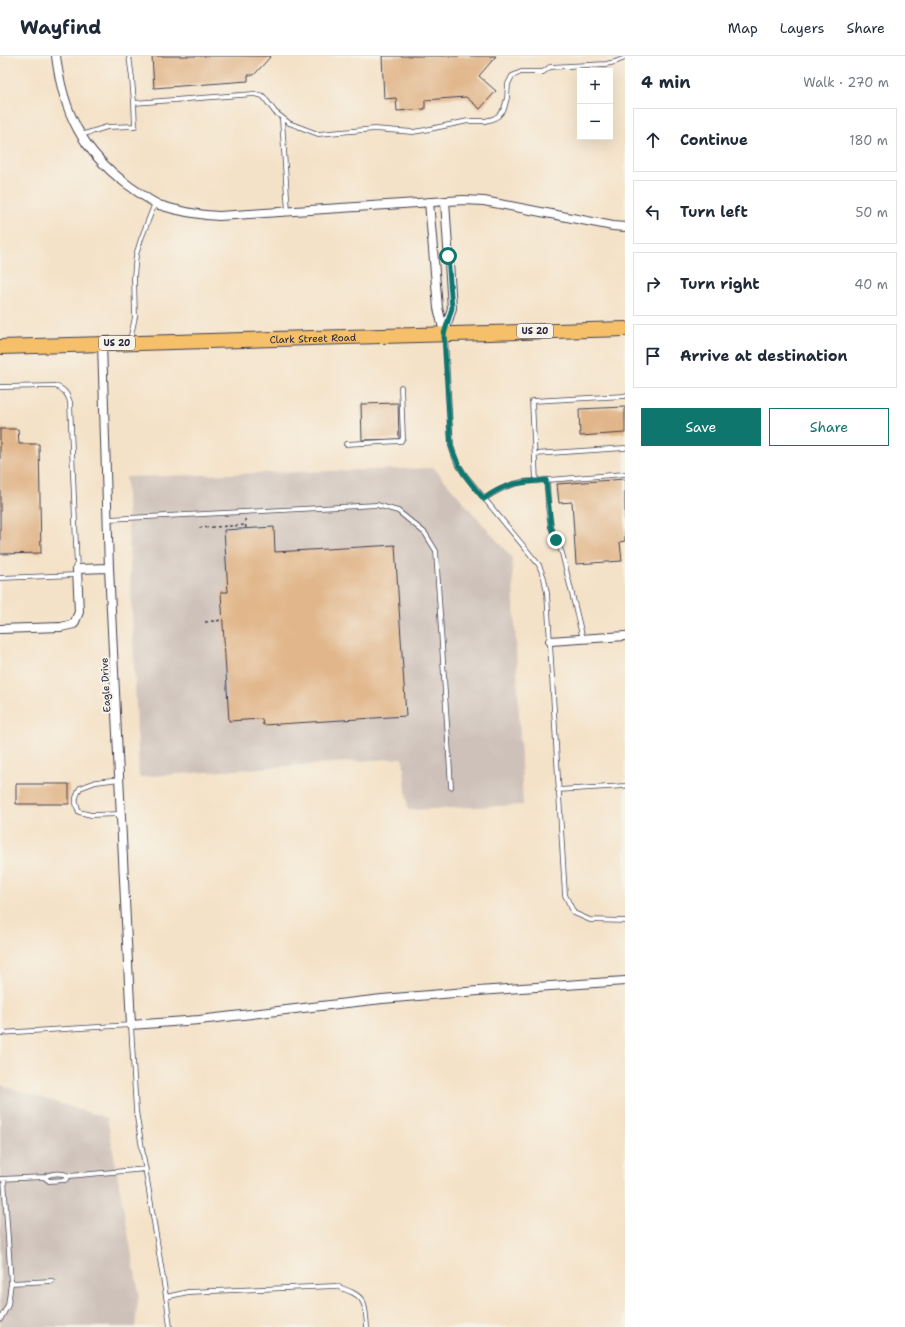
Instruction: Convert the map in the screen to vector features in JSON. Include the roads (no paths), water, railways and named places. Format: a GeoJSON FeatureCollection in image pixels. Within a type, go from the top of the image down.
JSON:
{"type":"FeatureCollection","features":[{"type":"Feature","properties":{"kind":"highway","name":"Clark Street Road"},"geometry":{"type":"LineString","coordinates":[[0,347],[625,329]]}},
{"type":"Feature","properties":{"kind":"street"},"geometry":{"type":"LineString","coordinates":[[56,56],[58,75],[65,104],[73,122],[96,156],[118,178],[141,195],[155,203],[183,212],[219,216],[463,200],[484,201],[625,227]]}},
{"type":"Feature","properties":{"kind":"street"},"geometry":{"type":"LineString","coordinates":[[444,334],[452,308],[445,201]]}},
{"type":"Feature","properties":{"kind":"street"},"geometry":{"type":"LineString","coordinates":[[429,202],[438,308],[444,334]]}},
{"type":"Feature","properties":{"kind":"street","name":"Eagle Drive"},"geometry":{"type":"LineString","coordinates":[[102,344],[109,519],[109,568],[131,1025]]}},
{"type":"Feature","properties":{"kind":"street"},"geometry":{"type":"LineString","coordinates":[[0,628],[61,627],[74,624],[79,612],[77,572],[109,568]]}},
{"type":"Feature","properties":{"kind":"street"},"geometry":{"type":"LineString","coordinates":[[550,640],[625,636]]}},
{"type":"Feature","properties":{"kind":"street"},"geometry":{"type":"LineString","coordinates":[[131,1025],[199,1020],[382,999],[478,990],[625,981]]}},
{"type":"Feature","properties":{"kind":"lane"},"geometry":{"type":"LineString","coordinates":[[81,135],[107,127],[135,126],[129,56]]}},
{"type":"Feature","properties":{"kind":"lane"},"geometry":{"type":"LineString","coordinates":[[134,103],[254,94],[263,96],[282,119],[318,134],[375,130],[413,132],[468,121],[485,121],[498,116],[504,109],[507,98],[508,84],[512,76],[521,72],[543,72],[550,68],[606,64],[625,58]]}},
{"type":"Feature","properties":{"kind":"lane"},"geometry":{"type":"LineString","coordinates":[[282,119],[288,212]]}},
{"type":"Feature","properties":{"kind":"lane"},"geometry":{"type":"LineString","coordinates":[[130,343],[135,318],[134,277],[136,255],[155,203]]}},
{"type":"Feature","properties":{"kind":"lane"},"geometry":{"type":"LineString","coordinates":[[444,334],[451,446],[456,461],[464,475],[539,565],[544,578],[547,594],[565,894],[574,913],[590,920],[625,921]]}},
{"type":"Feature","properties":{"kind":"lane"},"geometry":{"type":"LineString","coordinates":[[0,387],[54,386],[62,388],[67,393],[70,402],[77,572],[0,578]]}},
{"type":"Feature","properties":{"kind":"lane"},"geometry":{"type":"LineString","coordinates":[[346,444],[401,441],[403,438],[401,387]]}},
{"type":"Feature","properties":{"kind":"lane"},"geometry":{"type":"LineString","coordinates":[[536,481],[532,401],[625,396]]}},
{"type":"Feature","properties":{"kind":"lane"},"geometry":{"type":"LineString","coordinates":[[535,454],[625,448]]}},
{"type":"Feature","properties":{"kind":"lane"},"geometry":{"type":"LineString","coordinates":[[484,499],[496,490],[508,485],[546,480],[625,474]]}},
{"type":"Feature","properties":{"kind":"lane"},"geometry":{"type":"LineString","coordinates":[[546,480],[551,527],[562,553],[583,639]]}},
{"type":"Feature","properties":{"kind":"lane"},"geometry":{"type":"LineString","coordinates":[[109,519],[377,504],[398,511],[424,533],[436,551],[451,787]]}},
{"type":"Feature","properties":{"kind":"lane"},"geometry":{"type":"LineString","coordinates":[[120,779],[96,782],[80,788],[75,797],[79,812],[91,815],[122,814]]}},
{"type":"Feature","properties":{"kind":"lane"},"geometry":{"type":"LineString","coordinates":[[558,790],[625,786]]}},
{"type":"Feature","properties":{"kind":"lane"},"geometry":{"type":"LineString","coordinates":[[0,1033],[131,1025],[136,1111],[170,1327]]}},
{"type":"Feature","properties":{"kind":"lane"},"geometry":{"type":"LineString","coordinates":[[0,1320],[8,1305],[11,1283],[2,1179],[44,1177],[48,1174],[64,1173],[69,1176],[146,1169]]}},
{"type":"Feature","properties":{"kind":"lane"},"geometry":{"type":"LineString","coordinates":[[44,1177],[49,1181],[65,1180],[69,1176]]}},
{"type":"Feature","properties":{"kind":"lane"},"geometry":{"type":"LineString","coordinates":[[11,1283],[52,1281]]}},
{"type":"Feature","properties":{"kind":"lane"},"geometry":{"type":"LineString","coordinates":[[166,1297],[188,1292],[336,1286],[350,1291],[362,1298],[366,1309],[367,1327]]}}]}
